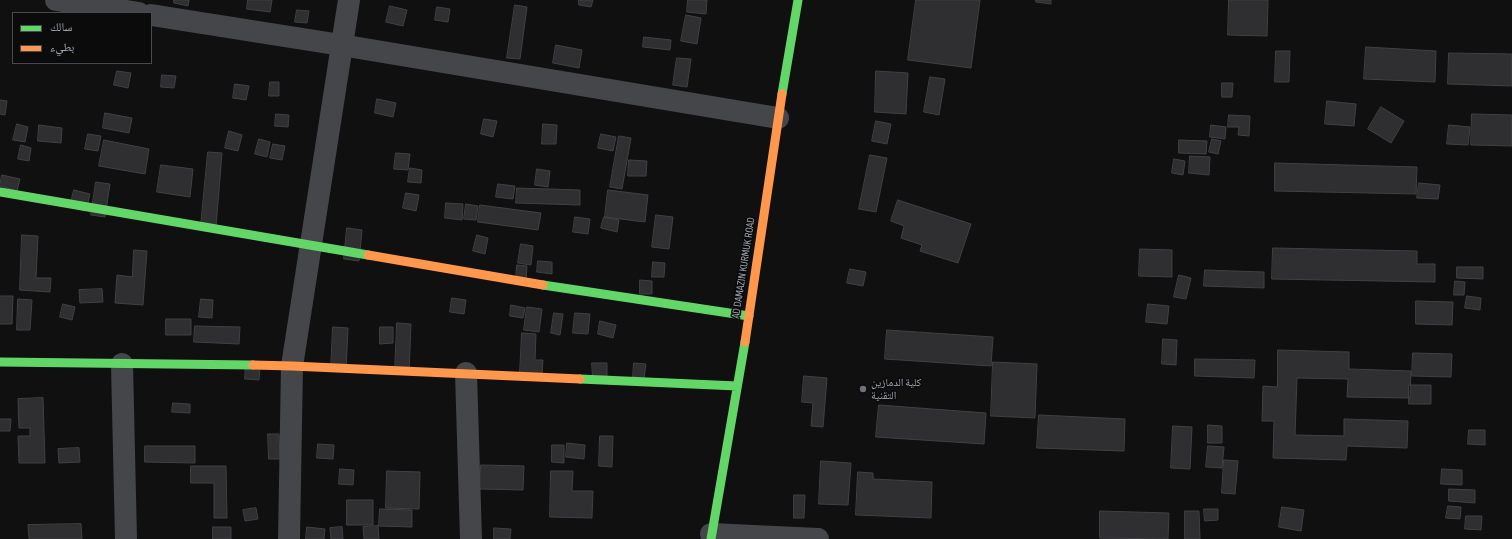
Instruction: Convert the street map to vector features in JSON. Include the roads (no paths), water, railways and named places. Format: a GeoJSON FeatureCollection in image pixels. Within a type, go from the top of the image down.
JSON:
{"type":"FeatureCollection","features":[{"type":"Feature","properties":{"kind":"main road","name":"AD DAMAZIN KURMUK ROAD"},"geometry":{"type":"LineString","coordinates":[[711,536],[749,316],[778,118],[798,0]]}},
{"type":"Feature","properties":{"kind":"main road"},"geometry":{"type":"LineString","coordinates":[[0,192],[550,286],[749,316]]}},
{"type":"Feature","properties":{"kind":"main road"},"geometry":{"type":"LineString","coordinates":[[0,362],[292,366],[737,386]]}},
{"type":"Feature","properties":{"kind":"street"},"geometry":{"type":"LineString","coordinates":[[56,0],[133,12]]}},
{"type":"Feature","properties":{"kind":"street"},"geometry":{"type":"LineString","coordinates":[[289,539],[292,366],[349,0]]}},
{"type":"Feature","properties":{"kind":"street"},"geometry":{"type":"LineString","coordinates":[[152,15],[778,118]]}},
{"type":"Feature","properties":{"kind":"street"},"geometry":{"type":"LineString","coordinates":[[122,364],[126,539]]}},
{"type":"Feature","properties":{"kind":"street"},"geometry":{"type":"LineString","coordinates":[[466,373],[471,539]]}},
{"type":"Feature","properties":{"kind":"street"},"geometry":{"type":"LineString","coordinates":[[711,536],[818,539]]}},
{"type":"Feature","properties":{"kind":"place","name":"كلية الدمازين التقنية"},"geometry":{"type":"Point","coordinates":[863,389]}}]}
